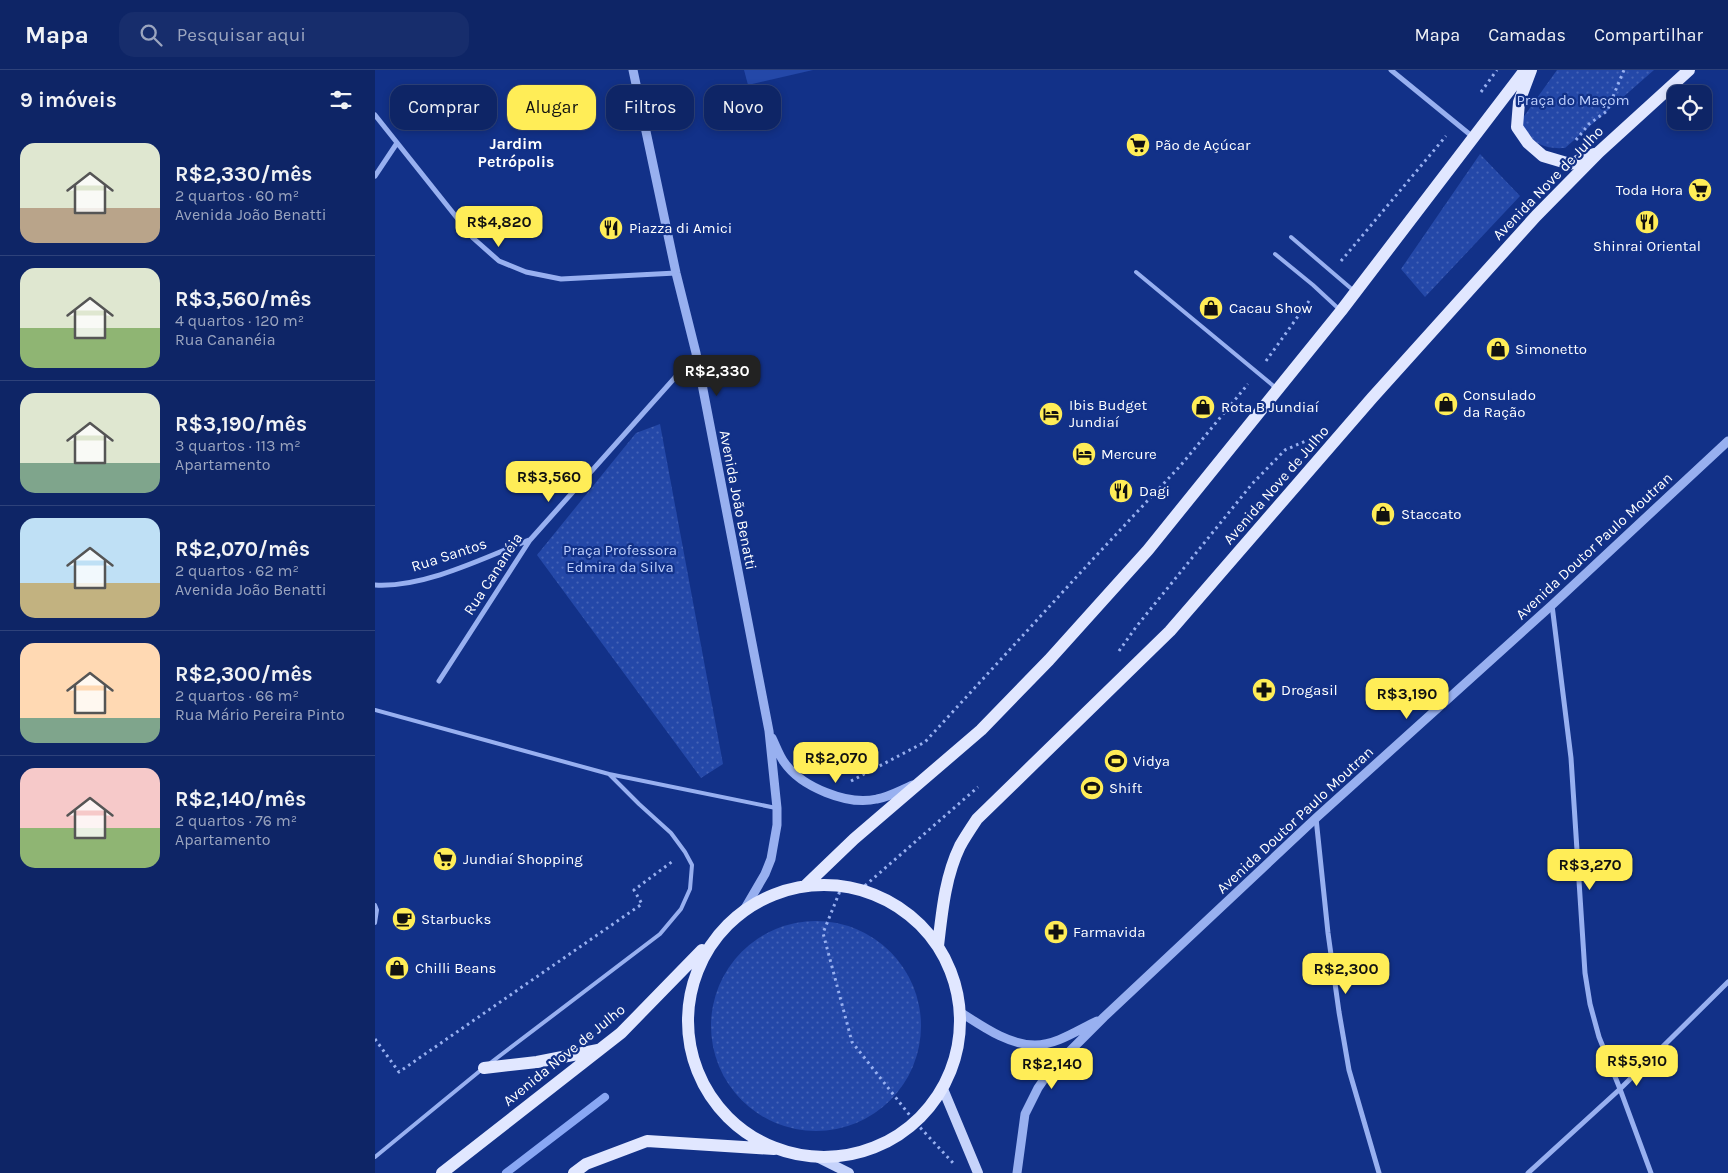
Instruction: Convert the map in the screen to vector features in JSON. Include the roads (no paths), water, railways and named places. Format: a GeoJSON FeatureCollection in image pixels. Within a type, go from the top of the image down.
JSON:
{"type":"FeatureCollection","features":[{"type":"Feature","properties":{"kind":"main road"},"geometry":{"type":"LineString","coordinates":[[805,886],[854,839],[981,730],[1049,660],[1148,550],[1356,293],[1525,70]]}},
{"type":"Feature","properties":{"kind":"main road"},"geometry":{"type":"LineString","coordinates":[[1531,70],[1519,102],[1517,126],[1528,143],[1543,156],[1570,164],[1599,152]]}},
{"type":"Feature","properties":{"kind":"main road","name":"Avenida Nove de Julho"},"geometry":{"type":"LineString","coordinates":[[938,946],[946,884],[960,845],[977,819],[1170,632],[1372,398],[1536,216],[1599,152],[1689,70]]}},
{"type":"Feature","properties":{"kind":"main road"},"geometry":{"type":"LineString","coordinates":[[778,1149],[745,1132],[717,1106],[698,1074],[688,1038],[689,1000],[699,964],[719,932],[744,910],[772,894],[805,886],[842,886],[860,890],[890,902],[917,921],[938,946],[953,978],[960,1012],[960,1038],[953,1064],[943,1088],[915,1122],[891,1140],[857,1154],[817,1157]]}},
{"type":"Feature","properties":{"kind":"main road","name":"Avenida Nove de Julho"},"geometry":{"type":"LineString","coordinates":[[442,1173],[621,1033],[719,932]]}},
{"type":"Feature","properties":{"kind":"main road"},"geometry":{"type":"LineString","coordinates":[[484,1068],[537,1062],[601,1050]]}},
{"type":"Feature","properties":{"kind":"main road"},"geometry":{"type":"LineString","coordinates":[[943,1088],[977,1173]]}},
{"type":"Feature","properties":{"kind":"main road"},"geometry":{"type":"LineString","coordinates":[[574,1173],[586,1164],[647,1141],[778,1149],[817,1157],[849,1173]]}},
{"type":"Feature","properties":{"kind":"street","name":"Avenida João Benatti"},"geometry":{"type":"LineString","coordinates":[[633,70],[676,273],[696,353],[769,731],[777,825],[771,859],[765,874],[744,910]]}},
{"type":"Feature","properties":{"kind":"street"},"geometry":{"type":"LineString","coordinates":[[1391,70],[1473,137]]}},
{"type":"Feature","properties":{"kind":"street"},"geometry":{"type":"LineString","coordinates":[[375,115],[473,238],[499,261],[526,272],[561,279],[676,273]]}},
{"type":"Feature","properties":{"kind":"street"},"geometry":{"type":"LineString","coordinates":[[375,176],[397,143]]}},
{"type":"Feature","properties":{"kind":"street","name":"Rua Cananéia"},"geometry":{"type":"LineString","coordinates":[[439,680],[530,540],[696,353]]}},
{"type":"Feature","properties":{"kind":"street","name":"Avenida Doutor Paulo Moutran"},"geometry":{"type":"LineString","coordinates":[[1104,1017],[1316,818],[1552,605],[1728,441]]}},
{"type":"Feature","properties":{"kind":"street","name":"Rua Santos"},"geometry":{"type":"LineString","coordinates":[[375,585],[387,586],[429,578],[530,540]]}},
{"type":"Feature","properties":{"kind":"street"},"geometry":{"type":"LineString","coordinates":[[1552,605],[1571,758],[1585,972],[1590,1004],[1599,1037],[1651,1173]]}},
{"type":"Feature","properties":{"kind":"street","name":"Avenida João Benatti"},"geometry":{"type":"LineString","coordinates":[[769,731],[785,763],[798,776],[827,794],[861,801],[877,799],[920,783]]}},
{"type":"Feature","properties":{"kind":"street"},"geometry":{"type":"LineString","coordinates":[[1316,818],[1328,932],[1349,1070],[1379,1173]]}},
{"type":"Feature","properties":{"kind":"street"},"geometry":{"type":"LineString","coordinates":[[1528,1173],[1620,1089],[1728,982]]}},
{"type":"Feature","properties":{"kind":"street"},"geometry":{"type":"LineString","coordinates":[[960,1012],[989,1030],[1007,1038],[1020,1043],[1036,1045],[1060,1039],[1104,1017]]}},
{"type":"Feature","properties":{"kind":"street"},"geometry":{"type":"LineString","coordinates":[[1017,1173],[1025,1114],[1038,1088],[1049,1072],[1104,1017]]}},
{"type":"Feature","properties":{"kind":"lane"},"geometry":{"type":"LineString","coordinates":[[1291,236],[1356,293]]}},
{"type":"Feature","properties":{"kind":"lane"},"geometry":{"type":"LineString","coordinates":[[1275,254],[1318,289],[1341,311]]}},
{"type":"Feature","properties":{"kind":"lane"},"geometry":{"type":"LineString","coordinates":[[1136,272],[1277,390]]}},
{"type":"Feature","properties":{"kind":"lane"},"geometry":{"type":"LineString","coordinates":[[375,710],[609,774],[777,808]]}},
{"type":"Feature","properties":{"kind":"lane"},"geometry":{"type":"LineString","coordinates":[[375,1157],[484,1068],[660,934],[681,909],[690,888],[692,865],[671,832],[609,774]]}},
{"type":"Feature","properties":{"kind":"lane"},"geometry":{"type":"LineString","coordinates":[[375,905],[377,910],[375,923]]}},
{"type":"Feature","properties":{"kind":"waterway"},"geometry":{"type":"LineString","coordinates":[[506,1173],[605,1097]]}},
{"type":"Feature","properties":{"kind":"place","name":"Pão de Açúcar"},"geometry":{"type":"Point","coordinates":[1138,145]}},
{"type":"Feature","properties":{"kind":"place","name":"Toda Hora"},"geometry":{"type":"Point","coordinates":[1700,190]}},
{"type":"Feature","properties":{"kind":"place","name":"Shinrai Oriental"},"geometry":{"type":"Point","coordinates":[1647,222]}},
{"type":"Feature","properties":{"kind":"place","name":"Piazza di Amici"},"geometry":{"type":"Point","coordinates":[611,228]}},
{"type":"Feature","properties":{"kind":"place","name":"Cacau Show"},"geometry":{"type":"Point","coordinates":[1211,308]}},
{"type":"Feature","properties":{"kind":"place","name":"Simonetto"},"geometry":{"type":"Point","coordinates":[1498,349]}},
{"type":"Feature","properties":{"kind":"place","name":"Consulado da Ração"},"geometry":{"type":"Point","coordinates":[1446,404]}},
{"type":"Feature","properties":{"kind":"place","name":"Rota B Jundiaí"},"geometry":{"type":"Point","coordinates":[1203,407]}},
{"type":"Feature","properties":{"kind":"place","name":"Ibis Budget Jundiaí"},"geometry":{"type":"Point","coordinates":[1051,414]}},
{"type":"Feature","properties":{"kind":"place","name":"Mercure"},"geometry":{"type":"Point","coordinates":[1084,454]}},
{"type":"Feature","properties":{"kind":"place","name":"Dagi"},"geometry":{"type":"Point","coordinates":[1121,491]}},
{"type":"Feature","properties":{"kind":"place","name":"Staccato"},"geometry":{"type":"Point","coordinates":[1383,514]}},
{"type":"Feature","properties":{"kind":"place","name":"Drogasil"},"geometry":{"type":"Point","coordinates":[1264,690]}},
{"type":"Feature","properties":{"kind":"place","name":"Vidya"},"geometry":{"type":"Point","coordinates":[1116,761]}},
{"type":"Feature","properties":{"kind":"place","name":"Shift"},"geometry":{"type":"Point","coordinates":[1092,788]}},
{"type":"Feature","properties":{"kind":"place","name":"Jundiaí Shopping"},"geometry":{"type":"Point","coordinates":[445,859]}},
{"type":"Feature","properties":{"kind":"place","name":"Starbucks"},"geometry":{"type":"Point","coordinates":[404,919]}},
{"type":"Feature","properties":{"kind":"place","name":"Farmavida"},"geometry":{"type":"Point","coordinates":[1056,932]}},
{"type":"Feature","properties":{"kind":"place","name":"Chilli Beans"},"geometry":{"type":"Point","coordinates":[397,968]}},
{"type":"Feature","properties":{"kind":"district","name":"Jardim Petrópolis"},"geometry":{"type":"Point","coordinates":[516,152]}},
{"type":"Feature","properties":{"kind":"park label","name":"Praça do Maçom"},"geometry":{"type":"Point","coordinates":[1573,100]}},
{"type":"Feature","properties":{"kind":"park label","name":"Praça Professora Edmira da Silva"},"geometry":{"type":"Point","coordinates":[620,558]}}]}
